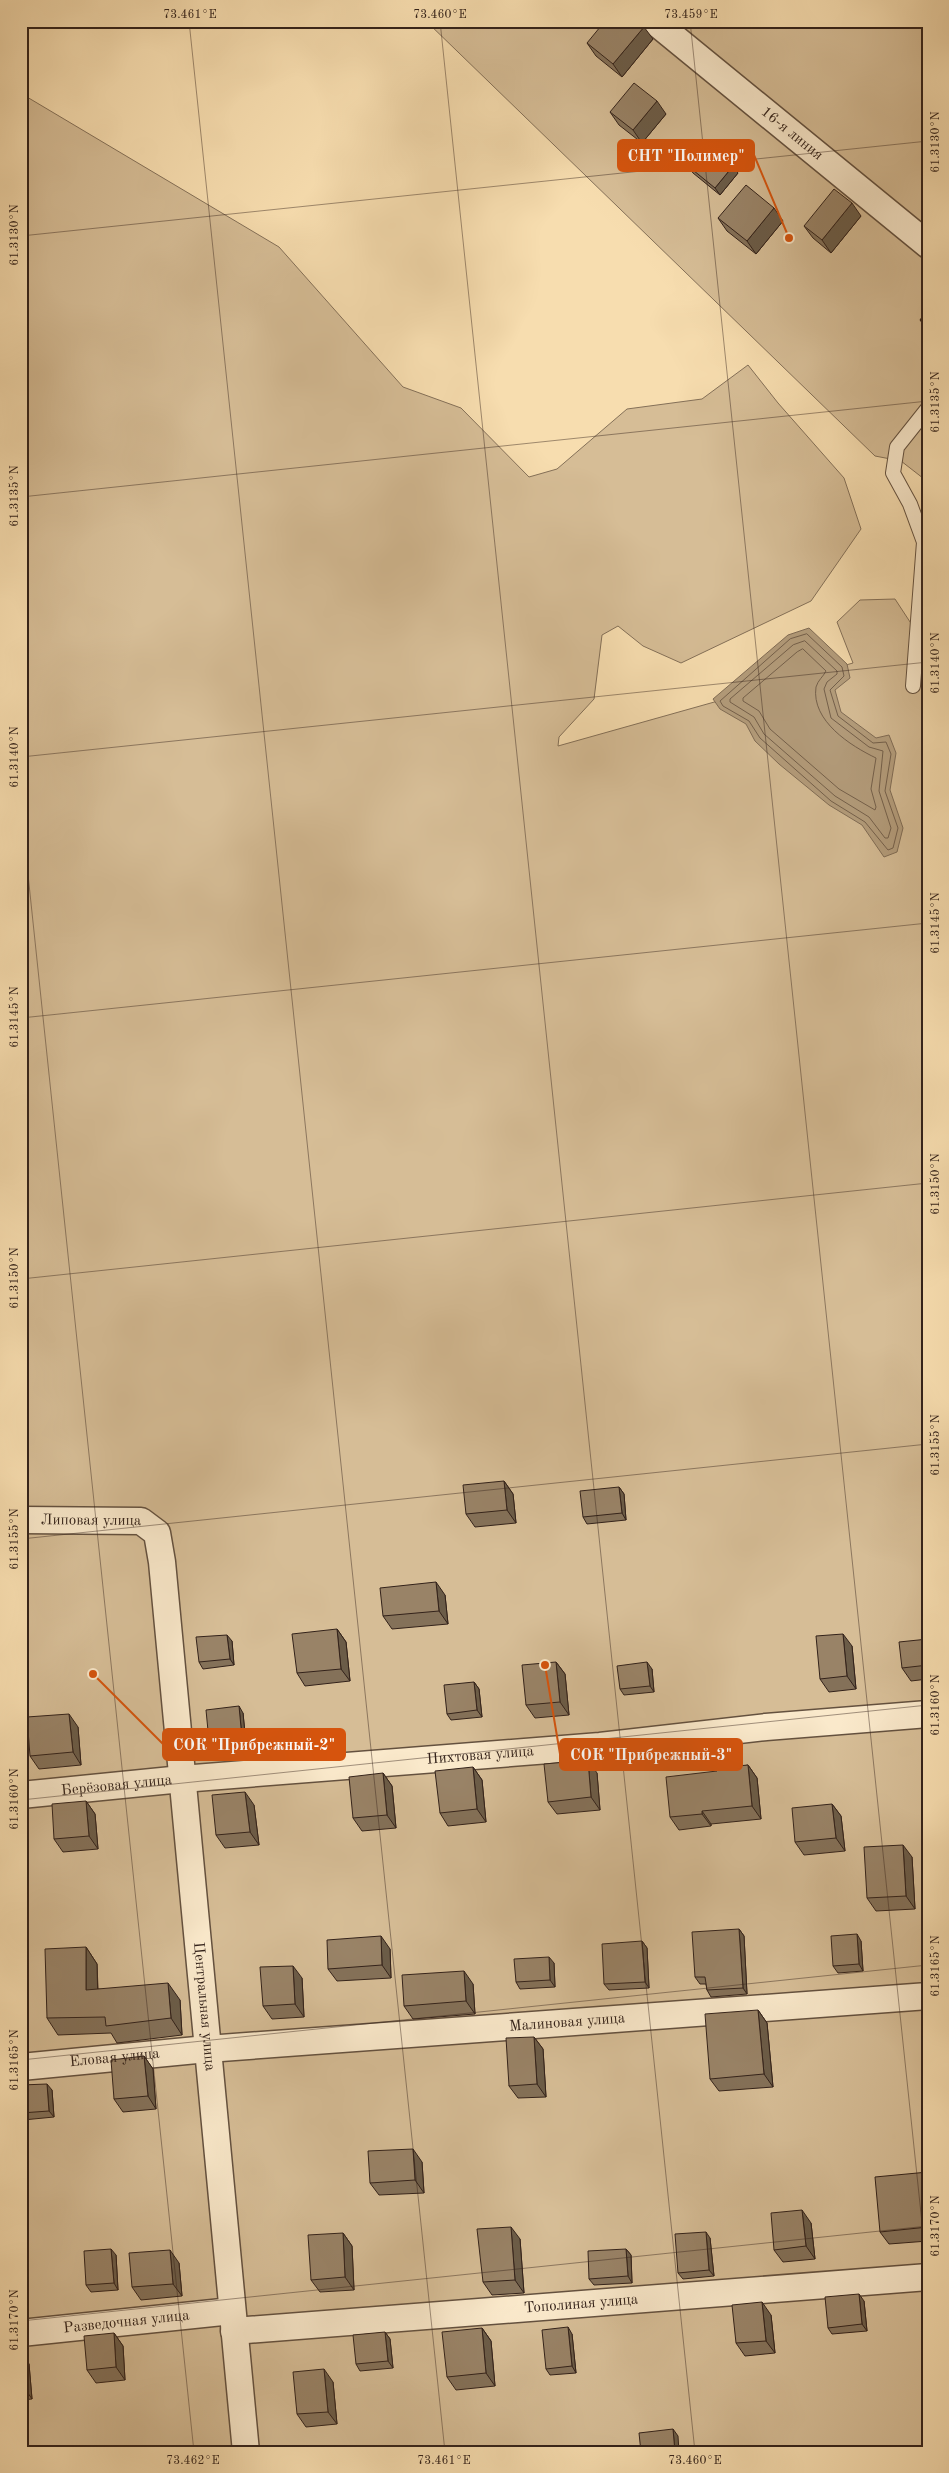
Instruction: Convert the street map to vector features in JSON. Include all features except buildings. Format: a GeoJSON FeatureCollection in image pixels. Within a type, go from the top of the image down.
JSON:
{"type":"FeatureCollection","features":[{"type":"Feature","properties":{"kind":"street","name":"16-я линия"},"geometry":{"type":"LineString","coordinates":[[654,21],[928,245]]}},
{"type":"Feature","properties":{"kind":"street","name":"Липовая улица"},"geometry":{"type":"LineString","coordinates":[[21,1520],[141,1521],[157,1533],[162,1562]]}},
{"type":"Feature","properties":{"kind":"street","name":"Центральная улица"},"geometry":{"type":"LineString","coordinates":[[162,1562],[206,2049],[246,2452]]}},
{"type":"Feature","properties":{"kind":"street","name":"Пихтовая улица"},"geometry":{"type":"LineString","coordinates":[[182,1779],[590,1747],[766,1727],[928,1714]]}},
{"type":"Feature","properties":{"kind":"street","name":"Берёзовая улица"},"geometry":{"type":"LineString","coordinates":[[21,1796],[182,1779]]}},
{"type":"Feature","properties":{"kind":"street","name":"Малиновая улица"},"geometry":{"type":"LineString","coordinates":[[206,2049],[928,1996]]}},
{"type":"Feature","properties":{"kind":"street","name":"Еловая улица"},"geometry":{"type":"LineString","coordinates":[[21,2067],[206,2049]]}},
{"type":"Feature","properties":{"kind":"street","name":"Тополиная улица"},"geometry":{"type":"LineString","coordinates":[[233,2321],[928,2277]]}},
{"type":"Feature","properties":{"kind":"street","name":"Разведочная улица"},"geometry":{"type":"LineString","coordinates":[[21,2333],[233,2321]]}},
{"type":"Feature","properties":{"kind":"lane"},"geometry":{"type":"LineString","coordinates":[[913,686],[924,542],[910,504],[893,473],[897,447],[928,408]]}},
{"type":"Feature","properties":{"kind":"shaded area"},"geometry":{"type":"Polygon","coordinates":[[[426,21],[928,21],[928,482],[901,461],[875,456],[426,21]]]}},
{"type":"Feature","properties":{"kind":"shaded area"},"geometry":{"type":"Polygon","coordinates":[[[21,91],[27,97],[279,247],[403,387],[461,408],[529,477],[557,469],[627,409],[702,399],[748,365],[778,403],[844,478],[861,529],[811,601],[681,663],[643,646],[618,626],[602,635],[594,699],[559,737],[558,746],[853,663],[837,622],[860,600],[895,599],[914,628],[911,646],[928,642],[928,2452],[21,2452],[21,91]]]}},
{"type":"Feature","properties":{"kind":"water"},"geometry":{"type":"Polygon","coordinates":[[[809,628],[847,664],[850,678],[835,690],[841,712],[876,738],[889,735],[896,753],[890,790],[903,828],[897,852],[884,857],[862,825],[829,805],[779,764],[755,741],[746,724],[720,709],[713,699],[788,635],[809,628]]]}},
{"type":"Feature","properties":{"kind":"place","name":"СНТ \"Полимер\""},"geometry":{"type":"Point","coordinates":[789,238]}},
{"type":"Feature","properties":{"kind":"place","name":"СОК \"Прибрежный-3\""},"geometry":{"type":"Point","coordinates":[545,1665]}},
{"type":"Feature","properties":{"kind":"place","name":"СОК \"Прибрежный-2\""},"geometry":{"type":"Point","coordinates":[93,1674]}}]}
